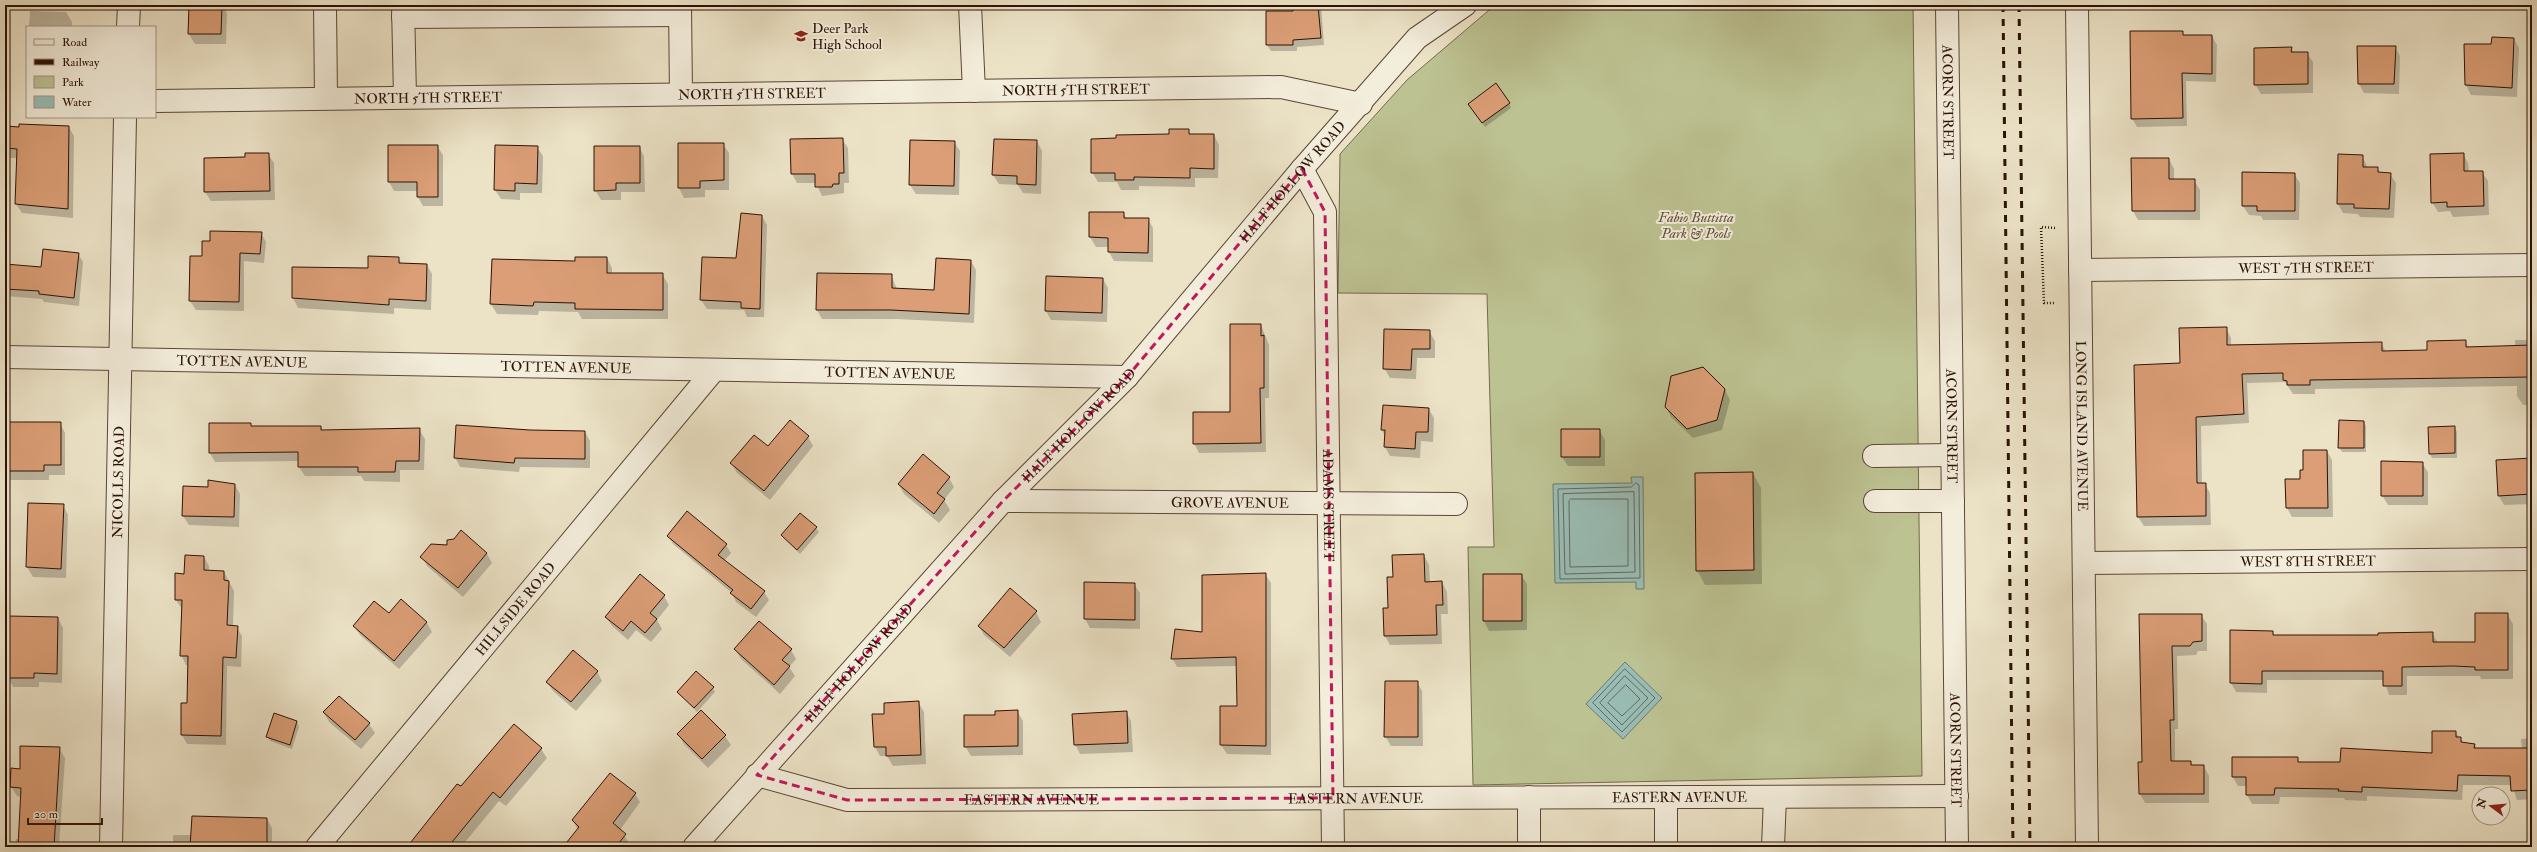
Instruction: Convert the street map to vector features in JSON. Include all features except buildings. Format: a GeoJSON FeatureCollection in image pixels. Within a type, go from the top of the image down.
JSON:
{"type":"FeatureCollection","features":[{"type":"Feature","properties":{"kind":"street"},"geometry":{"type":"LineString","coordinates":[[128,26],[129,5]]}},
{"type":"Feature","properties":{"kind":"street"},"geometry":{"type":"LineString","coordinates":[[325,5],[326,98]]}},
{"type":"Feature","properties":{"kind":"street"},"geometry":{"type":"LineString","coordinates":[[970,5],[974,91]]}},
{"type":"Feature","properties":{"kind":"street","name":"HALF HOLLOW ROAD"},"geometry":{"type":"LineString","coordinates":[[694,847],[1003,501],[1127,377],[1302,169],[1354,103],[1417,38],[1465,5]]}},
{"type":"Feature","properties":{"kind":"street","name":"ACORN STREET"},"geometry":{"type":"LineString","coordinates":[[1947,5],[1957,847]]}},
{"type":"Feature","properties":{"kind":"street","name":"LONG ISLAND AVENUE"},"geometry":{"type":"LineString","coordinates":[[2077,5],[2087,847]]}},
{"type":"Feature","properties":{"kind":"street"},"geometry":{"type":"LineString","coordinates":[[405,97],[403,11],[680,10],[680,94]]}},
{"type":"Feature","properties":{"kind":"street","name":"NORTH 5TH STREET"},"geometry":{"type":"LineString","coordinates":[[156,101],[1281,88],[1354,103]]}},
{"type":"Feature","properties":{"kind":"street","name":"NICOLLS ROAD"},"geometry":{"type":"LineString","coordinates":[[111,847],[119,358],[125,118]]}},
{"type":"Feature","properties":{"kind":"street","name":"ADAMS STREET"},"geometry":{"type":"LineString","coordinates":[[1302,169],[1325,212],[1330,503],[1333,847]]}},
{"type":"Feature","properties":{"kind":"street","name":"WEST 7TH STREET"},"geometry":{"type":"LineString","coordinates":[[2080,270],[2532,265]]}},
{"type":"Feature","properties":{"kind":"street","name":"TOTTEN AVENUE"},"geometry":{"type":"LineString","coordinates":[[5,357],[1127,377]]}},
{"type":"Feature","properties":{"kind":"street","name":"HILLSIDE ROAD"},"geometry":{"type":"LineString","coordinates":[[317,847],[714,370]]}},
{"type":"Feature","properties":{"kind":"street"},"geometry":{"type":"LineString","coordinates":[[1874,456],[1952,455]]}},
{"type":"Feature","properties":{"kind":"street","name":"GROVE AVENUE"},"geometry":{"type":"LineString","coordinates":[[1003,501],[1456,504]]}},
{"type":"Feature","properties":{"kind":"street"},"geometry":{"type":"LineString","coordinates":[[1875,501],[1953,501]]}},
{"type":"Feature","properties":{"kind":"street","name":"WEST 8TH STREET"},"geometry":{"type":"LineString","coordinates":[[2084,563],[2532,559]]}},
{"type":"Feature","properties":{"kind":"street","name":"EASTERN AVENUE"},"geometry":{"type":"LineString","coordinates":[[757,775],[847,800],[1957,796]]}},
{"type":"Feature","properties":{"kind":"street"},"geometry":{"type":"LineString","coordinates":[[1666,797],[1666,847]]}},
{"type":"Feature","properties":{"kind":"street"},"geometry":{"type":"LineString","coordinates":[[1773,847],[1775,797]]}},
{"type":"Feature","properties":{"kind":"street"},"geometry":{"type":"LineString","coordinates":[[1529,798],[1529,847]]}},
{"type":"Feature","properties":{"kind":"street"},"geometry":{"type":"LineString","coordinates":[[714,823],[714,847]]}},
{"type":"Feature","properties":{"kind":"path"},"geometry":{"type":"LineString","coordinates":[[2054,228],[2041,227],[2044,303],[2055,303]]}},
{"type":"Feature","properties":{"kind":"highlighted area"},"geometry":{"type":"Polygon","coordinates":[[[1302,169],[1325,212],[1333,798],[847,800],[757,775],[1003,501],[1127,377],[1302,169]]]}},
{"type":"Feature","properties":{"kind":"green space","name":"Fabio Buttitta Park & Pools"},"geometry":{"type":"Polygon","coordinates":[[[1495,5],[1913,5],[1922,776],[1473,785],[1468,547],[1494,547],[1487,294],[1338,293],[1340,154],[1407,80],[1495,5]]]}},
{"type":"Feature","properties":{"kind":"water"},"geometry":{"type":"Polygon","coordinates":[[[1631,477],[1643,477],[1644,589],[1636,589],[1636,582],[1555,583],[1553,484],[1632,483],[1631,477]]]}},
{"type":"Feature","properties":{"kind":"water"},"geometry":{"type":"Polygon","coordinates":[[[1625,662],[1662,698],[1623,739],[1586,704],[1625,662]]]}},
{"type":"Feature","properties":{"kind":"railway"},"geometry":{"type":"LineString","coordinates":[[2003,5],[2013,847]]}},
{"type":"Feature","properties":{"kind":"railway"},"geometry":{"type":"LineString","coordinates":[[2019,5],[2030,847]]}},
{"type":"Feature","properties":{"kind":"place","name":"Deer Park High School"},"geometry":{"type":"Point","coordinates":[801,36]}}]}
